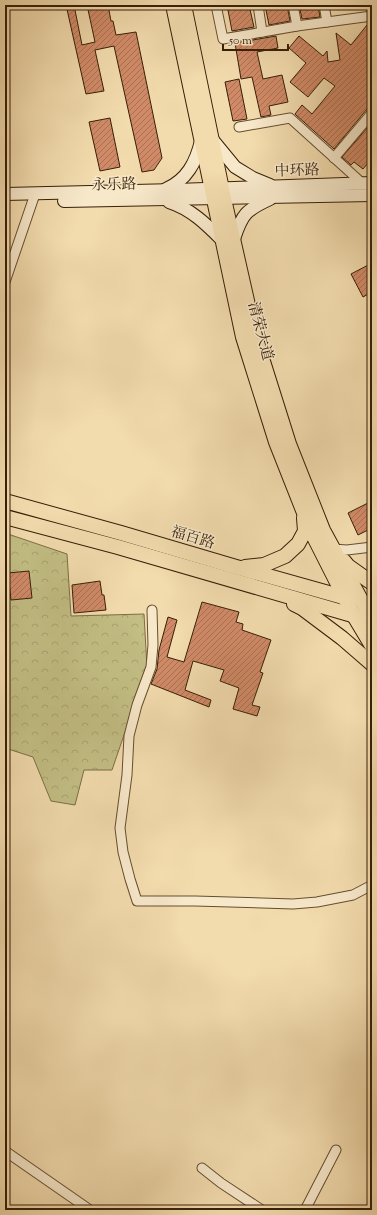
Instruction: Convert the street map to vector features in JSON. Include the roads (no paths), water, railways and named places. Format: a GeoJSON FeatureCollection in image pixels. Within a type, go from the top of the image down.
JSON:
{"type":"FeatureCollection","features":[{"type":"Feature","properties":{"kind":"main road","name":"清荣大道"},"geometry":{"type":"LineString","coordinates":[[173,5],[207,140]]}},
{"type":"Feature","properties":{"kind":"main road","name":"清荣大道"},"geometry":{"type":"LineString","coordinates":[[184,5],[207,140],[218,194],[228,240],[255,336],[289,444],[324,530],[334,550],[367,604],[372,620]]}},
{"type":"Feature","properties":{"kind":"main road","name":"清荣大道"},"geometry":{"type":"LineString","coordinates":[[228,240],[243,337],[276,442],[312,533],[354,616],[372,646]]}},
{"type":"Feature","properties":{"kind":"main road","name":"福百路"},"geometry":{"type":"LineString","coordinates":[[5,501],[367,604]]}},
{"type":"Feature","properties":{"kind":"main road"},"geometry":{"type":"LineString","coordinates":[[236,567],[264,565],[285,556],[298,544],[305,530],[304,514]]}},
{"type":"Feature","properties":{"kind":"main road","name":"福百路"},"geometry":{"type":"LineString","coordinates":[[5,517],[118,547],[372,620]]}},
{"type":"Feature","properties":{"kind":"main road"},"geometry":{"type":"LineString","coordinates":[[334,550],[348,566],[372,582]]}},
{"type":"Feature","properties":{"kind":"main road"},"geometry":{"type":"LineString","coordinates":[[274,593],[302,608],[342,638],[372,664]]}},
{"type":"Feature","properties":{"kind":"street"},"geometry":{"type":"LineString","coordinates":[[216,5],[223,39],[297,26],[372,16]]}},
{"type":"Feature","properties":{"kind":"street"},"geometry":{"type":"LineString","coordinates":[[258,5],[262,32]]}},
{"type":"Feature","properties":{"kind":"street"},"geometry":{"type":"LineString","coordinates":[[293,5],[297,26]]}},
{"type":"Feature","properties":{"kind":"street"},"geometry":{"type":"LineString","coordinates":[[324,5],[327,22]]}},
{"type":"Feature","properties":{"kind":"street"},"geometry":{"type":"LineString","coordinates":[[371,5],[372,12]]}},
{"type":"Feature","properties":{"kind":"street"},"geometry":{"type":"LineString","coordinates":[[334,158],[372,113]]}},
{"type":"Feature","properties":{"kind":"street"},"geometry":{"type":"LineString","coordinates":[[238,126],[290,118],[334,158],[367,183]]}},
{"type":"Feature","properties":{"kind":"street"},"geometry":{"type":"LineString","coordinates":[[207,140],[235,166],[273,192],[245,214],[228,240],[193,213],[162,195],[181,180],[207,140]]}},
{"type":"Feature","properties":{"kind":"street","name":"中环路"},"geometry":{"type":"LineString","coordinates":[[218,194],[273,192],[367,183]]}},
{"type":"Feature","properties":{"kind":"street","name":"中环路"},"geometry":{"type":"LineString","coordinates":[[273,192],[372,196]]}},
{"type":"Feature","properties":{"kind":"street","name":"永乐路"},"geometry":{"type":"LineString","coordinates":[[5,194],[33,198]]}},
{"type":"Feature","properties":{"kind":"street","name":"永乐路"},"geometry":{"type":"LineString","coordinates":[[5,202],[33,198],[218,194]]}},
{"type":"Feature","properties":{"kind":"street"},"geometry":{"type":"LineString","coordinates":[[5,282],[33,198]]}},
{"type":"Feature","properties":{"kind":"street"},"geometry":{"type":"LineString","coordinates":[[334,550],[372,547]]}},
{"type":"Feature","properties":{"kind":"street"},"geometry":{"type":"LineString","coordinates":[[152,610],[153,645],[151,667],[137,705],[129,736],[127,775],[120,828],[123,852],[137,901],[194,900],[293,904],[317,902],[353,895],[372,885]]}},
{"type":"Feature","properties":{"kind":"street"},"geometry":{"type":"LineString","coordinates":[[305,1210],[336,1150]]}},
{"type":"Feature","properties":{"kind":"street"},"geometry":{"type":"LineString","coordinates":[[5,1151],[90,1210]]}},
{"type":"Feature","properties":{"kind":"street"},"geometry":{"type":"LineString","coordinates":[[202,1168],[221,1183],[262,1210]]}}]}
